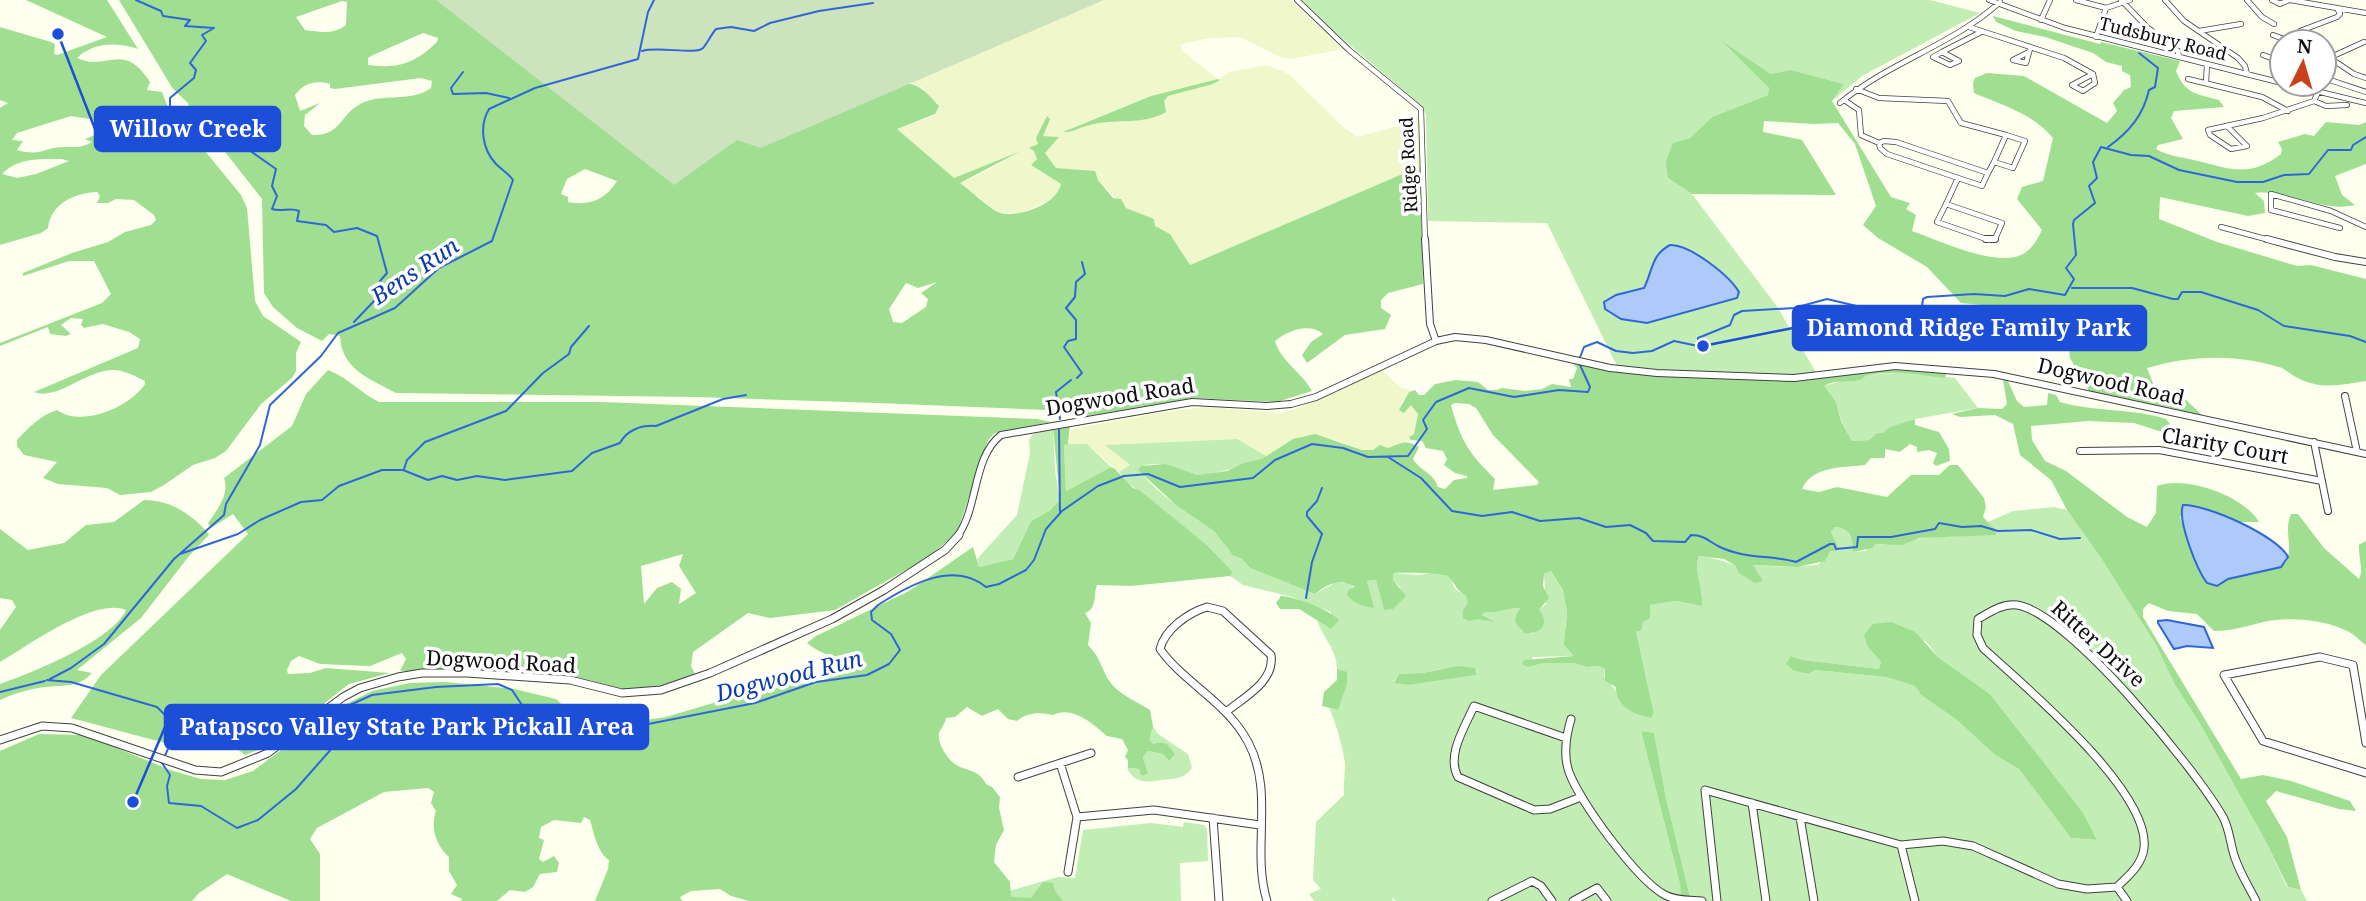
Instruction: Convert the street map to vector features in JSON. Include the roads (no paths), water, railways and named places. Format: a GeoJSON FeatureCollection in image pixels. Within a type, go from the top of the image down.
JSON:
{"type":"FeatureCollection","features":[{"type":"Feature","properties":{"kind":"street","name":"Ridge Road"},"geometry":{"type":"LineString","coordinates":[[1297,0],[1349,50],[1421,109],[1426,288],[1431,328],[1436,341]]}},
{"type":"Feature","properties":{"kind":"street","name":"Tudsbury Road"},"geometry":{"type":"LineString","coordinates":[[1989,0],[2000,2],[2040,20],[2096,37],[2268,80]]}},
{"type":"Feature","properties":{"kind":"street"},"geometry":{"type":"LineString","coordinates":[[2040,20],[2046,14],[2050,0]]}},
{"type":"Feature","properties":{"kind":"street"},"geometry":{"type":"LineString","coordinates":[[2076,0],[2106,8],[2122,0],[2130,0]]}},
{"type":"Feature","properties":{"kind":"street"},"geometry":{"type":"LineString","coordinates":[[2122,0],[2148,28],[2178,51],[2179,57]]}},
{"type":"Feature","properties":{"kind":"street"},"geometry":{"type":"LineString","coordinates":[[2165,0],[2181,18],[2238,58],[2245,66],[2246,74]]}},
{"type":"Feature","properties":{"kind":"street"},"geometry":{"type":"LineString","coordinates":[[2247,0],[2262,17],[2274,24]]}},
{"type":"Feature","properties":{"kind":"street"},"geometry":{"type":"LineString","coordinates":[[2272,0],[2283,4],[2290,0],[2322,3],[2366,13]]}},
{"type":"Feature","properties":{"kind":"street"},"geometry":{"type":"LineString","coordinates":[[2000,2],[1969,27],[1880,72],[1842,102],[1859,110],[1860,135],[1879,144],[1880,149],[1887,154],[1982,186],[2006,135]]}},
{"type":"Feature","properties":{"kind":"street"},"geometry":{"type":"LineString","coordinates":[[2096,37],[2106,8]]}},
{"type":"Feature","properties":{"kind":"street"},"geometry":{"type":"LineString","coordinates":[[2308,28],[2337,17],[2340,14],[2337,8]]}},
{"type":"Feature","properties":{"kind":"street"},"geometry":{"type":"LineString","coordinates":[[2199,31],[2241,24]]}},
{"type":"Feature","properties":{"kind":"street"},"geometry":{"type":"LineString","coordinates":[[1969,27],[2029,50],[2060,57],[2093,74],[2096,80],[2083,91],[2072,85],[2093,74]]}},
{"type":"Feature","properties":{"kind":"street"},"geometry":{"type":"LineString","coordinates":[[1942,52],[1959,61],[1950,65],[1933,57],[1942,52],[1981,32]]}},
{"type":"Feature","properties":{"kind":"street"},"geometry":{"type":"LineString","coordinates":[[2338,54],[2364,42]]}},
{"type":"Feature","properties":{"kind":"street"},"geometry":{"type":"LineString","coordinates":[[2263,55],[2268,57]]}},
{"type":"Feature","properties":{"kind":"street"},"geometry":{"type":"LineString","coordinates":[[2338,63],[2348,72],[2366,78]]}},
{"type":"Feature","properties":{"kind":"street"},"geometry":{"type":"LineString","coordinates":[[2206,83],[2207,64]]}},
{"type":"Feature","properties":{"kind":"street"},"geometry":{"type":"LineString","coordinates":[[2347,102],[2345,85],[2348,72]]}},
{"type":"Feature","properties":{"kind":"street"},"geometry":{"type":"LineString","coordinates":[[2188,79],[2262,97],[2288,111]]}},
{"type":"Feature","properties":{"kind":"street"},"geometry":{"type":"LineString","coordinates":[[2338,83],[2366,92]]}},
{"type":"Feature","properties":{"kind":"street"},"geometry":{"type":"LineString","coordinates":[[1856,89],[1879,98],[1948,101],[1961,123],[2025,141],[2013,168],[1994,162]]}},
{"type":"Feature","properties":{"kind":"street"},"geometry":{"type":"LineString","coordinates":[[2335,98],[2347,102]]}},
{"type":"Feature","properties":{"kind":"street"},"geometry":{"type":"LineString","coordinates":[[2227,126],[2246,146],[2231,149],[2210,135],[2208,130],[2227,126],[2260,121],[2314,101],[2326,106],[2347,102],[2366,103]]}},
{"type":"Feature","properties":{"kind":"street"},"geometry":{"type":"LineString","coordinates":[[1879,144],[1884,141],[1896,142],[1988,173]]}},
{"type":"Feature","properties":{"kind":"street"},"geometry":{"type":"LineString","coordinates":[[1946,204],[2002,222],[1995,239],[1989,240],[1937,222],[1958,178]]}},
{"type":"Feature","properties":{"kind":"street"},"geometry":{"type":"LineString","coordinates":[[2340,228],[2271,210],[2271,194],[2331,211],[2366,227]]}},
{"type":"Feature","properties":{"kind":"street"},"geometry":{"type":"LineString","coordinates":[[2221,227],[2336,257],[2366,262]]}},
{"type":"Feature","properties":{"kind":"street","name":"Dogwood Road"},"geometry":{"type":"LineString","coordinates":[[0,740],[24,731],[58,726],[99,736],[195,771],[210,773],[235,769],[268,753],[326,708],[360,688],[422,673],[555,678],[636,694],[680,684],[832,619],[875,596],[945,550],[960,534],[988,449],[1000,435],[1192,402],[1267,406],[1303,402],[1436,341],[1466,338],[1637,372],[1783,378],[1824,376],[1871,367],[1895,366],[1994,374],[2366,454]]}},
{"type":"Feature","properties":{"kind":"street"},"geometry":{"type":"LineString","coordinates":[[2345,396],[2357,452]]}},
{"type":"Feature","properties":{"kind":"street","name":"Clarity Court"},"geometry":{"type":"LineString","coordinates":[[2314,442],[2328,511]]}},
{"type":"Feature","properties":{"kind":"street","name":"Clarity Court"},"geometry":{"type":"LineString","coordinates":[[2080,451],[2159,450],[2322,481]]}},
{"type":"Feature","properties":{"kind":"street","name":"Ritter Drive"},"geometry":{"type":"LineString","coordinates":[[2117,887],[2136,869],[2144,845],[2139,823],[2130,802],[2093,754],[1983,648],[1977,635],[1978,619],[2004,604],[2019,605],[2038,612],[2054,624],[2141,707],[2164,733],[2224,819],[2232,838],[2234,856],[2256,901]]}},
{"type":"Feature","properties":{"kind":"street"},"geometry":{"type":"LineString","coordinates":[[1227,710],[1270,674],[1274,662],[1271,655],[1223,611],[1214,606],[1206,607],[1165,635],[1160,642],[1160,649],[1227,710],[1250,747],[1259,770],[1263,794],[1258,866],[1268,901]]}},
{"type":"Feature","properties":{"kind":"street"},"geometry":{"type":"LineString","coordinates":[[2366,743],[2353,665],[2320,657],[2224,675],[2263,741],[2366,773]]}},
{"type":"Feature","properties":{"kind":"street"},"geometry":{"type":"LineString","coordinates":[[1566,738],[1474,706],[1452,762],[1453,772],[1458,777],[1534,810],[1550,809],[1581,797]]}},
{"type":"Feature","properties":{"kind":"street"},"geometry":{"type":"LineString","coordinates":[[1572,719],[1566,738],[1569,770],[1581,797],[1647,883],[1663,895],[1702,901]]}},
{"type":"Feature","properties":{"kind":"street"},"geometry":{"type":"LineString","coordinates":[[1018,777],[1091,753]]}},
{"type":"Feature","properties":{"kind":"street"},"geometry":{"type":"LineString","coordinates":[[1060,763],[1077,817],[1068,872]]}},
{"type":"Feature","properties":{"kind":"street"},"geometry":{"type":"LineString","coordinates":[[1717,901],[1705,790],[1901,845],[1943,841],[1973,846],[2058,884],[2087,889],[2117,887],[2127,901]]}},
{"type":"Feature","properties":{"kind":"street"},"geometry":{"type":"LineString","coordinates":[[1752,803],[1766,901]]}},
{"type":"Feature","properties":{"kind":"street"},"geometry":{"type":"LineString","coordinates":[[1077,817],[1154,810],[1260,825]]}},
{"type":"Feature","properties":{"kind":"street"},"geometry":{"type":"LineString","coordinates":[[1800,817],[1814,901]]}},
{"type":"Feature","properties":{"kind":"street"},"geometry":{"type":"LineString","coordinates":[[1213,818],[1219,901]]}},
{"type":"Feature","properties":{"kind":"street"},"geometry":{"type":"LineString","coordinates":[[1901,845],[1914,901]]}},
{"type":"Feature","properties":{"kind":"street"},"geometry":{"type":"LineString","coordinates":[[1492,901],[1532,881],[1541,886],[1552,901]]}},
{"type":"Feature","properties":{"kind":"street"},"geometry":{"type":"LineString","coordinates":[[1573,901],[1597,888],[1607,901]]}},
{"type":"Feature","properties":{"kind":"water"},"geometry":{"type":"Polygon","coordinates":[[[2111,20],[2149,34],[2164,46],[2112,33],[2111,20]]]}},
{"type":"Feature","properties":{"kind":"water"},"geometry":{"type":"Polygon","coordinates":[[[1670,245],[1698,255],[1718,269],[1739,292],[1737,298],[1647,323],[1621,319],[1605,309],[1604,302],[1616,295],[1644,288],[1659,253],[1670,245]]]}},
{"type":"Feature","properties":{"kind":"water"},"geometry":{"type":"Polygon","coordinates":[[[2183,505],[2224,515],[2271,540],[2288,557],[2281,567],[2228,579],[2217,586],[2207,583],[2193,557],[2185,533],[2183,505]]]}},
{"type":"Feature","properties":{"kind":"water"},"geometry":{"type":"Polygon","coordinates":[[[2167,620],[2204,627],[2213,648],[2187,646],[2174,649],[2158,623],[2167,620]]]}},
{"type":"Feature","properties":{"kind":"waterway"},"geometry":{"type":"LineString","coordinates":[[136,0],[161,11],[163,16],[190,20],[185,26],[214,28],[202,35],[206,41],[190,63],[196,70],[194,78],[170,98],[170,106],[175,113],[171,120],[183,122]]}},
{"type":"Feature","properties":{"kind":"waterway","name":"Bens Run"},"geometry":{"type":"LineString","coordinates":[[50,679],[71,668],[104,644],[174,559],[224,515],[226,504],[260,445],[270,405],[321,356],[338,333],[395,308],[439,268],[492,241],[513,180],[491,158],[485,144],[483,130],[489,109],[535,88],[638,59],[648,12],[654,0]]}},
{"type":"Feature","properties":{"kind":"waterway"},"geometry":{"type":"LineString","coordinates":[[642,51],[699,50],[716,29],[731,27],[754,31],[770,23],[819,11],[873,3]]}},
{"type":"Feature","properties":{"kind":"waterway"},"geometry":{"type":"LineString","coordinates":[[2108,147],[2134,123],[2149,90],[2155,87],[2158,68],[2139,53]]}},
{"type":"Feature","properties":{"kind":"waterway"},"geometry":{"type":"LineString","coordinates":[[463,72],[451,88],[453,94],[486,93],[509,98]]}},
{"type":"Feature","properties":{"kind":"waterway"},"geometry":{"type":"LineString","coordinates":[[189,124],[204,127],[203,132],[220,132],[222,138],[249,150],[276,169],[272,186],[277,196],[272,209],[299,211],[297,221],[326,225],[334,232],[357,228],[377,236],[387,273],[380,281],[387,293],[375,300],[354,322]]}},
{"type":"Feature","properties":{"kind":"waterway","name":"Dogwood Run"},"geometry":{"type":"LineString","coordinates":[[1579,360],[1584,347],[1597,342],[1616,351],[1633,353],[1652,351],[1674,341],[1698,346],[1698,338],[1730,325],[1734,315],[1742,311],[1794,308],[1827,299],[1865,308],[1917,308],[1922,306],[1923,299],[1927,297],[1974,294],[2005,296],[2029,289],[2065,295],[2074,279],[2066,268],[2076,255],[2073,224],[2074,220],[2095,203],[2089,186],[2097,178],[2093,162],[2101,147],[2131,155],[2149,156],[2179,170],[2237,182],[2263,182],[2284,175],[2309,174],[2328,150],[2351,150],[2353,145],[2366,137]]}},
{"type":"Feature","properties":{"kind":"waterway"},"geometry":{"type":"LineString","coordinates":[[1077,378],[1082,373],[1064,347],[1068,341],[1076,339],[1076,320],[1066,308],[1075,297],[1076,282],[1085,274],[1082,262]]}},
{"type":"Feature","properties":{"kind":"waterway"},"geometry":{"type":"LineString","coordinates":[[2072,288],[2132,288],[2173,299],[2178,299],[2182,292],[2201,292],[2258,310],[2284,326],[2350,336],[2366,342]]}},
{"type":"Feature","properties":{"kind":"waterway"},"geometry":{"type":"LineString","coordinates":[[404,469],[407,460],[425,442],[506,411],[543,373],[569,354],[571,347],[589,326]]}},
{"type":"Feature","properties":{"kind":"waterway","name":"Dogwood Run"},"geometry":{"type":"LineString","coordinates":[[162,763],[170,775],[167,786],[169,803],[201,806],[237,828],[258,820],[296,789],[333,747],[334,728],[342,713],[350,705],[372,695],[436,687],[498,684],[512,690],[524,708],[563,724],[597,729],[633,727],[755,703],[816,682],[867,675],[889,664],[900,650],[891,634],[872,620],[871,612],[878,605],[903,590],[932,578],[960,576],[973,579],[986,587],[999,584],[1026,570],[1034,560],[1046,529],[1062,511],[1098,486],[1124,476],[1148,474],[1180,487],[1253,478],[1275,460],[1312,444],[1343,448],[1368,457],[1408,456],[1427,429],[1423,420],[1436,402],[1469,388],[1514,397],[1559,390],[1588,392],[1590,387],[1580,365]]}},
{"type":"Feature","properties":{"kind":"waterway"},"geometry":{"type":"LineString","coordinates":[[1060,419],[1056,392],[1071,380]]}},
{"type":"Feature","properties":{"kind":"waterway"},"geometry":{"type":"LineString","coordinates":[[180,554],[238,534],[260,520],[301,502],[322,500],[339,486],[382,470],[403,470],[428,480],[442,476],[457,480],[477,476],[505,480],[572,471],[592,453],[620,443],[635,429],[656,426],[723,399],[746,395]]}},
{"type":"Feature","properties":{"kind":"waterway"},"geometry":{"type":"LineString","coordinates":[[1059,430],[1060,513]]}},
{"type":"Feature","properties":{"kind":"waterway"},"geometry":{"type":"LineString","coordinates":[[1388,457],[1421,478],[1452,511],[1482,516],[1512,512],[1540,521],[1579,518],[1606,527],[1630,525],[1646,533],[1653,541],[1685,542],[1691,535],[1696,535],[1729,551],[1796,562],[1830,544],[1834,544],[1836,549],[1857,547],[1858,537],[1891,537],[1935,529],[1939,523],[1962,527],[1981,526],[1998,531],[2031,530],[2060,539],[2080,538]]}},
{"type":"Feature","properties":{"kind":"waterway"},"geometry":{"type":"LineString","coordinates":[[1306,598],[1312,562],[1322,534],[1307,516],[1307,512],[1317,501],[1322,488]]}},
{"type":"Feature","properties":{"kind":"waterway","name":"Dogwood Run"},"geometry":{"type":"LineString","coordinates":[[47,680],[71,682],[157,707],[169,719],[174,735],[164,758]]}},
{"type":"Feature","properties":{"kind":"waterway","name":"Bens Run"},"geometry":{"type":"LineString","coordinates":[[0,692],[45,681]]}},
{"type":"Feature","properties":{"kind":"place","name":"Willow Creek"},"geometry":{"type":"Point","coordinates":[58,34]}},
{"type":"Feature","properties":{"kind":"place","name":"Diamond Ridge Family Park"},"geometry":{"type":"Point","coordinates":[1703,346]}},
{"type":"Feature","properties":{"kind":"place","name":"Patapsco Valley State Park Pickall Area"},"geometry":{"type":"Point","coordinates":[133,802]}}]}
